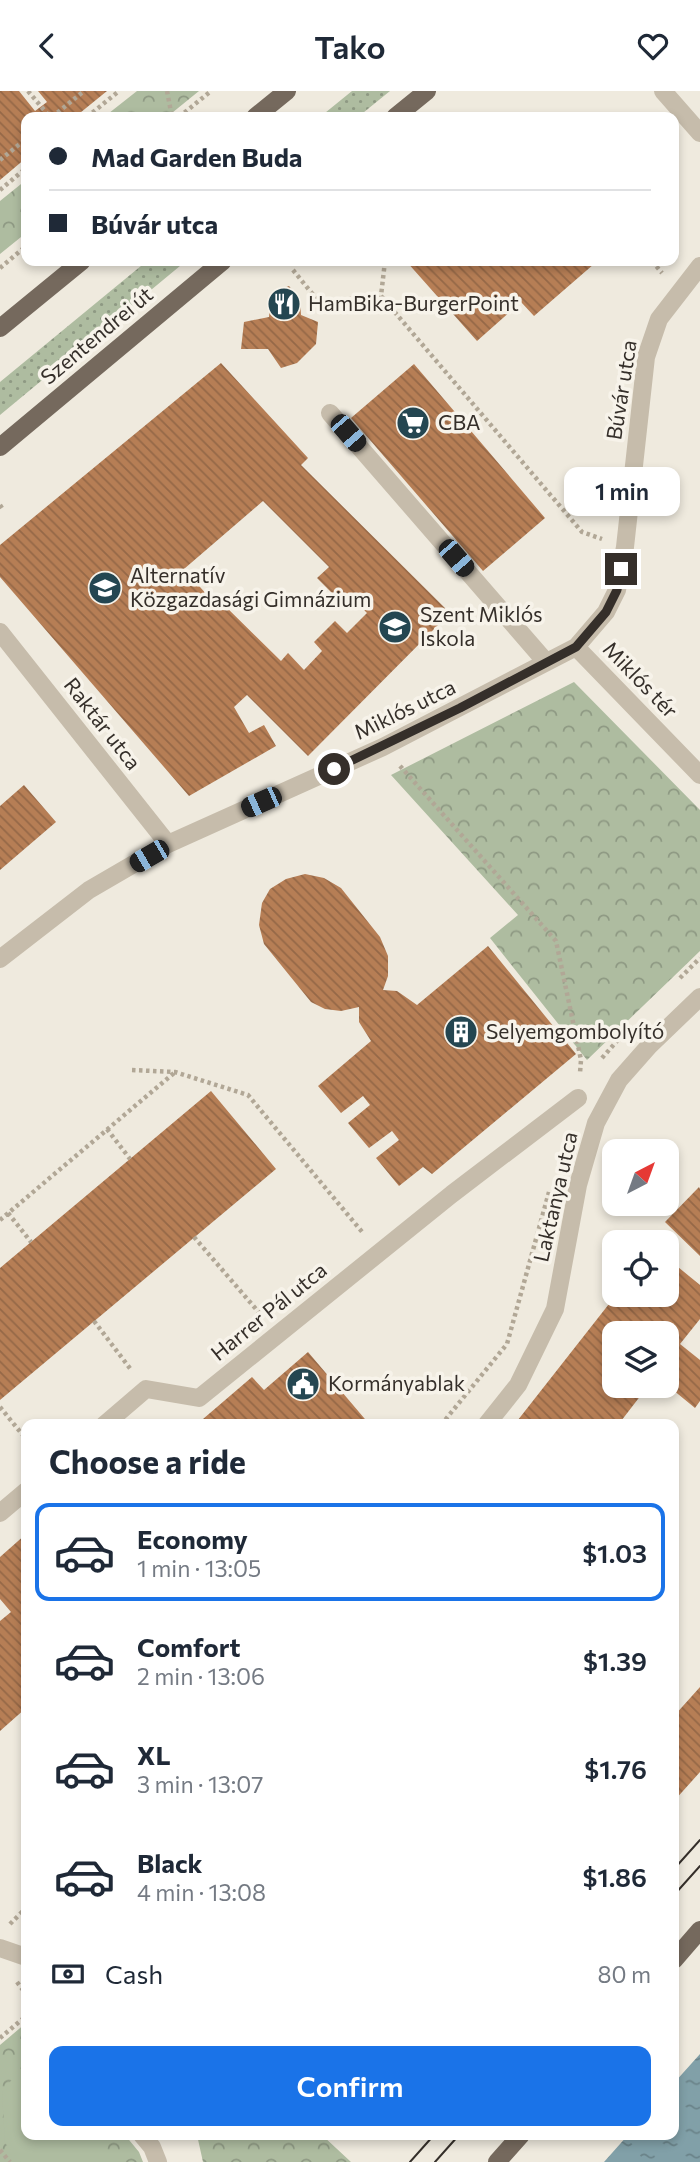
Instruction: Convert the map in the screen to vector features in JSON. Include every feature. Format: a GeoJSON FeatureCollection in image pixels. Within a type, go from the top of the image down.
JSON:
{"type":"FeatureCollection","features":[{"type":"Feature","properties":{"kind":"main road"},"geometry":{"type":"LineString","coordinates":[[261,112],[287,91]]}},
{"type":"Feature","properties":{"kind":"main road"},"geometry":{"type":"LineString","coordinates":[[401,112],[427,91]]}},
{"type":"Feature","properties":{"kind":"main road"},"geometry":{"type":"LineString","coordinates":[[0,328],[76,266]]}},
{"type":"Feature","properties":{"kind":"main road","name":"Szentendrei út"},"geometry":{"type":"LineString","coordinates":[[0,447],[217,266]]}},
{"type":"Feature","properties":{"kind":"main road"},"geometry":{"type":"LineString","coordinates":[[679,1954],[700,1930]]}},
{"type":"Feature","properties":{"kind":"main road"},"geometry":{"type":"LineString","coordinates":[[497,2162],[517,2140]]}},
{"type":"Feature","properties":{"kind":"street"},"geometry":{"type":"LineString","coordinates":[[663,91],[700,133]]}},
{"type":"Feature","properties":{"kind":"street","name":"Búvár utca"},"geometry":{"type":"LineString","coordinates":[[576,647],[606,612],[617,590],[625,547],[646,358],[659,319],[700,266]]}},
{"type":"Feature","properties":{"kind":"street"},"geometry":{"type":"LineString","coordinates":[[330,412],[547,662]]}},
{"type":"Feature","properties":{"kind":"street","name":"Raktár utca"},"geometry":{"type":"LineString","coordinates":[[0,632],[168,844]]}},
{"type":"Feature","properties":{"kind":"street","name":"Miklós utca"},"geometry":{"type":"LineString","coordinates":[[0,959],[89,890],[168,844],[383,747],[576,647]]}},
{"type":"Feature","properties":{"kind":"street","name":"Miklós tér"},"geometry":{"type":"LineString","coordinates":[[576,647],[700,775]]}},
{"type":"Feature","properties":{"kind":"street","name":"Laktanya utca"},"geometry":{"type":"LineString","coordinates":[[491,1419],[518,1385],[555,1309],[578,1185],[596,1123],[619,1080],[649,1046],[700,997]]}},
{"type":"Feature","properties":{"kind":"street","name":"Harrer Pál utca"},"geometry":{"type":"LineString","coordinates":[[111,1419],[146,1389],[199,1398],[452,1194],[579,1098]]}},
{"type":"Feature","properties":{"kind":"street"},"geometry":{"type":"LineString","coordinates":[[0,1513],[21,1495]]}},
{"type":"Feature","properties":{"kind":"street"},"geometry":{"type":"LineString","coordinates":[[0,1948],[21,1955]]}},
{"type":"Feature","properties":{"kind":"street"},"geometry":{"type":"LineString","coordinates":[[146,2140],[159,2162]]}},
{"type":"Feature","properties":{"kind":"path"},"geometry":{"type":"LineString","coordinates":[[28,91],[47,112]]}},
{"type":"Feature","properties":{"kind":"path"},"geometry":{"type":"LineString","coordinates":[[57,112],[84,91]]}},
{"type":"Feature","properties":{"kind":"path"},"geometry":{"type":"LineString","coordinates":[[93,112],[119,91]]}},
{"type":"Feature","properties":{"kind":"path"},"geometry":{"type":"LineString","coordinates":[[167,91],[171,112]]}},
{"type":"Feature","properties":{"kind":"path"},"geometry":{"type":"LineString","coordinates":[[186,112],[211,91]]}},
{"type":"Feature","properties":{"kind":"path"},"geometry":{"type":"LineString","coordinates":[[0,160],[21,143]]}},
{"type":"Feature","properties":{"kind":"path"},"geometry":{"type":"LineString","coordinates":[[0,190],[21,172]]}},
{"type":"Feature","properties":{"kind":"path"},"geometry":{"type":"LineString","coordinates":[[0,268],[21,250]]}},
{"type":"Feature","properties":{"kind":"path"},"geometry":{"type":"LineString","coordinates":[[384,266],[381,296],[582,532],[625,547]]}},
{"type":"Feature","properties":{"kind":"path"},"geometry":{"type":"LineString","coordinates":[[293,270],[319,302],[381,296]]}},
{"type":"Feature","properties":{"kind":"path"},"geometry":{"type":"LineString","coordinates":[[383,747],[556,941],[581,1061],[579,1098]]}},
{"type":"Feature","properties":{"kind":"path"},"geometry":{"type":"LineString","coordinates":[[132,1070],[175,1072],[248,1095],[379,1253]]}},
{"type":"Feature","properties":{"kind":"path"},"geometry":{"type":"LineString","coordinates":[[0,1220],[175,1072]]}},
{"type":"Feature","properties":{"kind":"path"},"geometry":{"type":"LineString","coordinates":[[107,1129],[130,1159]]}},
{"type":"Feature","properties":{"kind":"path"},"geometry":{"type":"LineString","coordinates":[[446,1419],[507,1344],[550,1189]]}},
{"type":"Feature","properties":{"kind":"path"},"geometry":{"type":"LineString","coordinates":[[8,1213],[31,1242]]}},
{"type":"Feature","properties":{"kind":"path"},"geometry":{"type":"LineString","coordinates":[[194,1237],[278,1334]]}},
{"type":"Feature","properties":{"kind":"path"},"geometry":{"type":"LineString","coordinates":[[0,1407],[21,1433]]}},
{"type":"Feature","properties":{"kind":"path"},"geometry":{"type":"LineString","coordinates":[[9,1925],[21,1912]]}},
{"type":"Feature","properties":{"kind":"path"},"geometry":{"type":"LineString","coordinates":[[0,2038],[21,2020]]}},
{"type":"Feature","properties":{"kind":"path"},"geometry":{"type":"LineString","coordinates":[[0,2150],[10,2162]]}},
{"type":"Feature","properties":{"kind":"green space"},"geometry":{"type":"Polygon","coordinates":[[[137,91],[199,91],[173,112],[110,112],[137,91]]]}},
{"type":"Feature","properties":{"kind":"green space"},"geometry":{"type":"Polygon","coordinates":[[[352,91],[390,91],[364,112],[326,112],[352,91]]]}},
{"type":"Feature","properties":{"kind":"green space"},"geometry":{"type":"Polygon","coordinates":[[[21,184],[21,237],[0,254],[0,201],[21,184]]]}},
{"type":"Feature","properties":{"kind":"green space"},"geometry":{"type":"Polygon","coordinates":[[[141,266],[180,266],[0,415],[0,382],[141,266]]]}},
{"type":"Feature","properties":{"kind":"green space"},"geometry":{"type":"Polygon","coordinates":[[[574,682],[700,810],[700,951],[587,1060],[490,938],[518,915],[391,775],[574,682]]]}},
{"type":"Feature","properties":{"kind":"green space"},"geometry":{"type":"Polygon","coordinates":[[[21,2027],[21,2140],[129,2140],[143,2162],[0,2162],[0,2045],[21,2027]]]}},
{"type":"Feature","properties":{"kind":"green space"},"geometry":{"type":"Polygon","coordinates":[[[21,2068],[21,2140],[86,2140],[103,2162],[21,2162],[5,2143],[2,2092],[21,2068]]]}},
{"type":"Feature","properties":{"kind":"green space"},"geometry":{"type":"Polygon","coordinates":[[[198,2140],[327,2140],[351,2162],[203,2162],[198,2140]]]}},
{"type":"Feature","properties":{"kind":"water"},"geometry":{"type":"Polygon","coordinates":[[[700,2054],[700,2162],[604,2162],[624,2140],[679,2140],[679,2077],[700,2054]]]}},
{"type":"Feature","properties":{"kind":"building"},"geometry":{"type":"Polygon","coordinates":[[[0,91],[19,91],[35,111],[47,102],[38,91],[107,91],[81,112],[21,112],[21,162],[0,180],[0,91]]]}},
{"type":"Feature","properties":{"kind":"building"},"geometry":{"type":"Polygon","coordinates":[[[410,266],[592,266],[534,316],[521,302],[477,341],[410,266]]]}},
{"type":"Feature","properties":{"kind":"building"},"geometry":{"type":"Polygon","coordinates":[[[289,286],[300,300],[301,315],[318,322],[316,344],[297,363],[281,368],[268,349],[241,349],[244,322],[269,317],[271,293],[289,286]]]}},
{"type":"Feature","properties":{"kind":"building","name":"Alternatív Közgazdasági Gimnázium"},"geometry":{"type":"Polygon","coordinates":[[[221,363],[308,458],[301,465],[450,613],[308,756],[247,695],[234,707],[249,733],[264,725],[276,746],[189,796],[0,577],[0,545],[221,363]],[[263,501],[184,569],[216,605],[220,601],[281,661],[288,653],[304,670],[322,651],[314,642],[335,621],[347,633],[367,613],[349,595],[341,602],[317,578],[329,567],[263,501]]]}},
{"type":"Feature","properties":{"kind":"building"},"geometry":{"type":"Polygon","coordinates":[[[414,364],[545,518],[483,571],[351,418],[414,364]]]}},
{"type":"Feature","properties":{"kind":"building"},"geometry":{"type":"Polygon","coordinates":[[[24,785],[56,822],[0,870],[0,806],[24,785]]]}},
{"type":"Feature","properties":{"kind":"building","name":"Selyemgombolyító"},"geometry":{"type":"Polygon","coordinates":[[[305,874],[324,878],[341,888],[380,937],[388,956],[388,976],[383,990],[397,991],[417,1005],[488,946],[576,1054],[432,1174],[423,1167],[399,1186],[376,1158],[399,1140],[392,1131],[369,1148],[348,1123],[370,1105],[363,1096],[341,1113],[318,1086],[371,1041],[359,1022],[359,1007],[341,1011],[325,1009],[311,1002],[264,944],[259,925],[262,903],[270,889],[286,879],[305,874]]]}},
{"type":"Feature","properties":{"kind":"building"},"geometry":{"type":"Polygon","coordinates":[[[211,1091],[276,1169],[0,1400],[0,1268],[211,1091]]]}},
{"type":"Feature","properties":{"kind":"building"},"geometry":{"type":"Polygon","coordinates":[[[699,1187],[700,1256],[679,1236],[679,1230],[673,1230],[665,1222],[671,1216],[679,1216],[679,1208],[699,1187]]]}},
{"type":"Feature","properties":{"kind":"building"},"geometry":{"type":"Polygon","coordinates":[[[679,1268],[700,1285],[700,1319],[680,1344],[700,1360],[700,1401],[695,1408],[679,1395],[679,1321],[602,1321],[602,1398],[639,1398],[623,1419],[519,1419],[607,1307],[679,1307],[679,1268]]]}},
{"type":"Feature","properties":{"kind":"building","name":"Kormányablak"},"geometry":{"type":"Polygon","coordinates":[[[308,1352],[365,1419],[203,1419],[252,1377],[264,1390],[308,1352]]]}},
{"type":"Feature","properties":{"kind":"building"},"geometry":{"type":"Polygon","coordinates":[[[21,1538],[21,1712],[0,1731],[0,1621],[11,1612],[0,1599],[0,1557],[21,1538]]]}},
{"type":"Feature","properties":{"kind":"building"},"geometry":{"type":"Polygon","coordinates":[[[700,1687],[700,1772],[679,1795],[679,1710],[700,1687]]]}},
{"type":"Feature","properties":{"kind":"tram line"},"geometry":{"type":"LineString","coordinates":[[679,1863],[700,1840]]}},
{"type":"Feature","properties":{"kind":"tram line"},"geometry":{"type":"LineString","coordinates":[[679,1889],[700,1866]]}},
{"type":"Feature","properties":{"kind":"tram line"},"geometry":{"type":"LineString","coordinates":[[410,2162],[430,2140]]}},
{"type":"Feature","properties":{"kind":"tram line"},"geometry":{"type":"LineString","coordinates":[[435,2162],[455,2140]]}},
{"type":"Feature","properties":{"kind":"place","name":"HamBika-BurgerPoint"},"geometry":{"type":"Point","coordinates":[284,304]}},
{"type":"Feature","properties":{"kind":"place","name":"CBA"},"geometry":{"type":"Point","coordinates":[413,423]}},
{"type":"Feature","properties":{"kind":"place","name":"Alternatív Közgazdasági Gimnázium"},"geometry":{"type":"Point","coordinates":[105,588]}},
{"type":"Feature","properties":{"kind":"place","name":"Szent Miklós Iskola"},"geometry":{"type":"Point","coordinates":[395,627]}},
{"type":"Feature","properties":{"kind":"place","name":"Selyemgombolyító"},"geometry":{"type":"Point","coordinates":[461,1032]}},
{"type":"Feature","properties":{"kind":"place","name":"Kormányablak"},"geometry":{"type":"Point","coordinates":[303,1384]}},
{"type":"Feature","properties":{"kind":"route"},"geometry":{"type":"LineString","coordinates":[[334,769],[383,747],[576,647],[606,612],[617,590],[621,569]]}}]}
